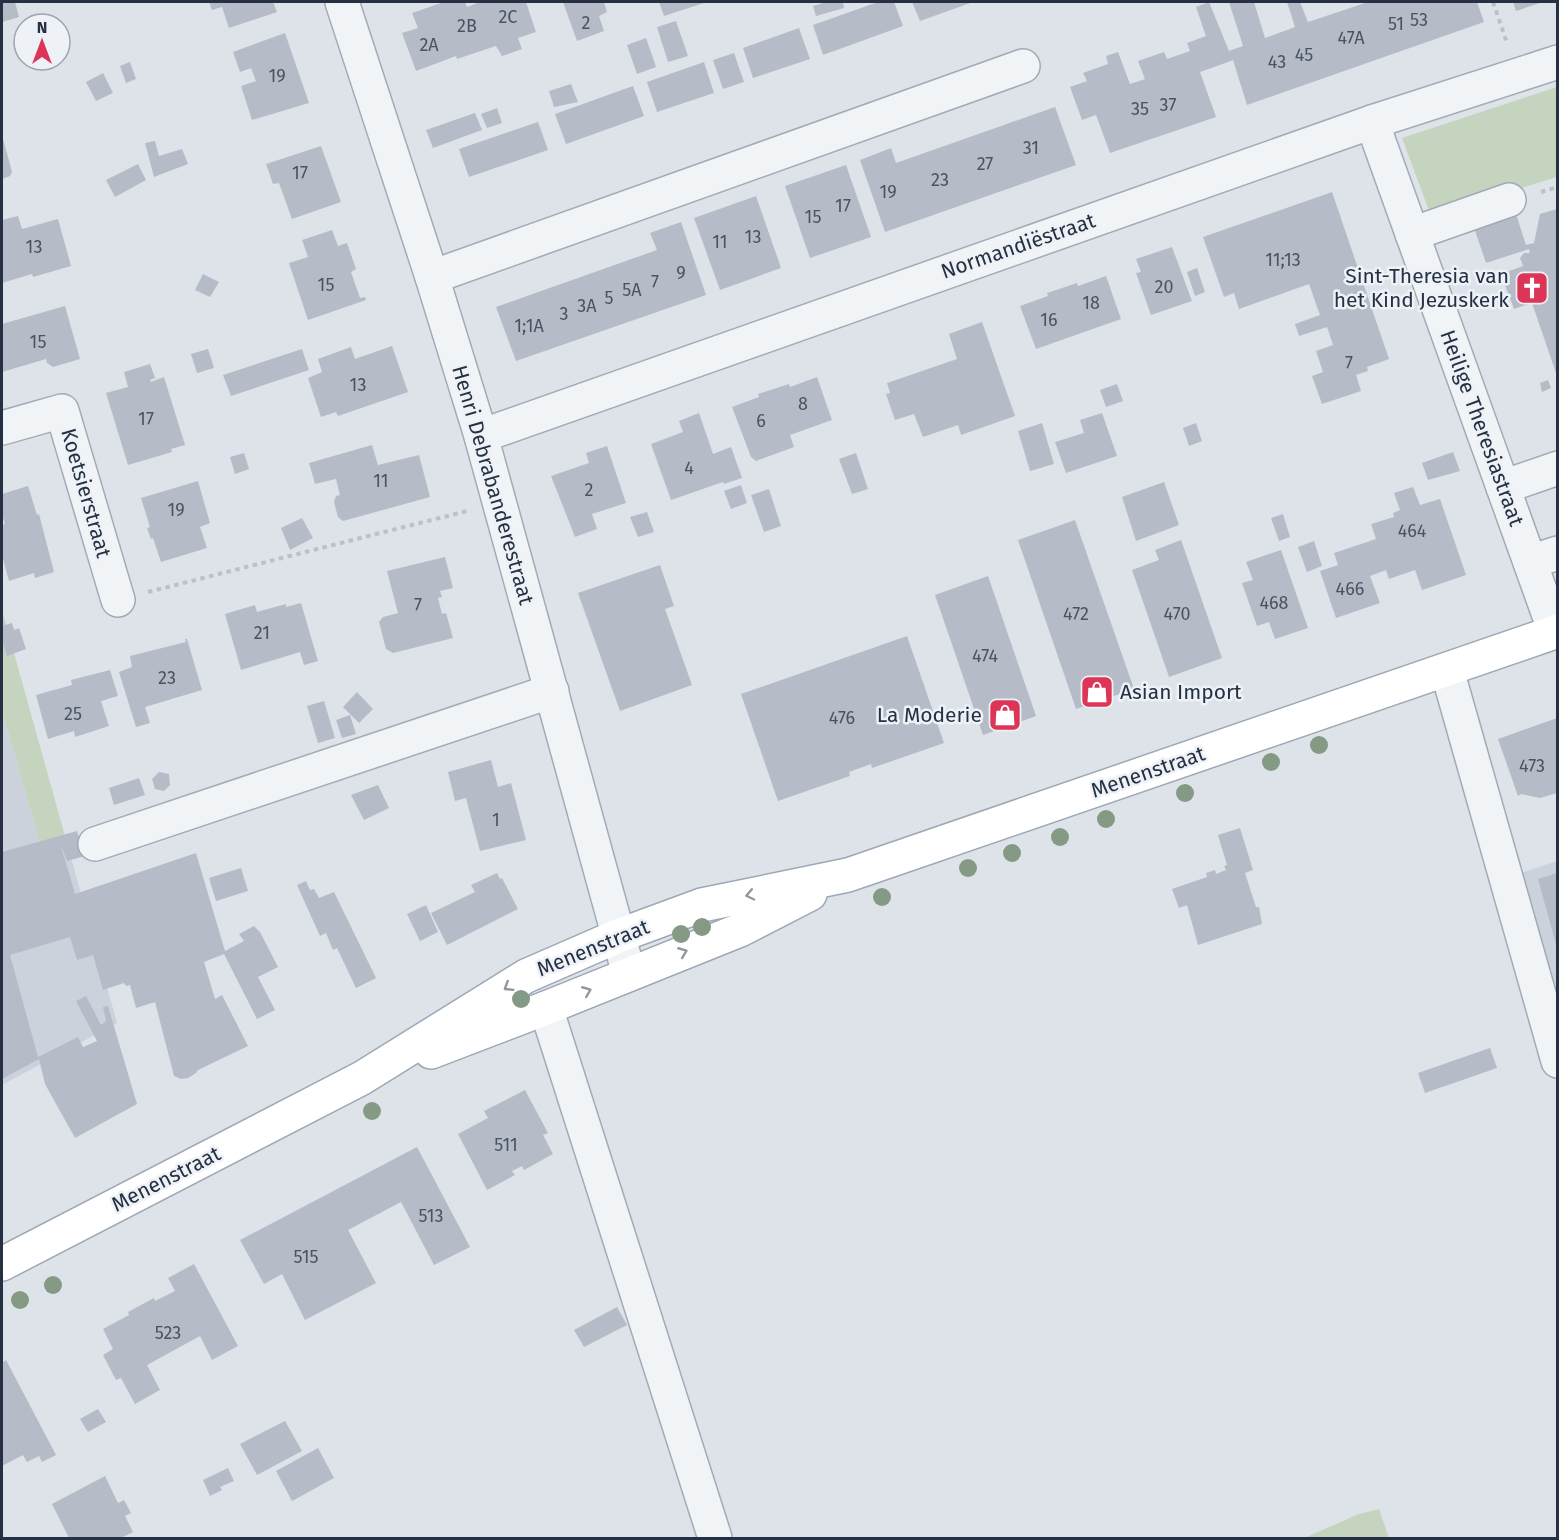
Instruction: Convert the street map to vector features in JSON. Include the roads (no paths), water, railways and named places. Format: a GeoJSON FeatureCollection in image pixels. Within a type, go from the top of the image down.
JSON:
{"type":"FeatureCollection","features":[{"type":"Feature","properties":{"kind":"main road","name":"Menenstraat"},"geometry":{"type":"LineString","coordinates":[[2,1264],[362,1078],[526,976],[618,936],[702,905],[848,875],[1556,632]]}},
{"type":"Feature","properties":{"kind":"main road","name":"Menenstraat"},"geometry":{"type":"LineString","coordinates":[[362,1078],[546,1008],[740,930],[848,875]]}},
{"type":"Feature","properties":{"kind":"street","name":"Henri Debrabanderestraat"},"geometry":{"type":"LineString","coordinates":[[342,2],[432,277],[481,436],[629,974]]}},
{"type":"Feature","properties":{"kind":"street","name":"Normandiëstraat"},"geometry":{"type":"LineString","coordinates":[[481,436],[1372,122],[1557,62]]}},
{"type":"Feature","properties":{"kind":"street"},"geometry":{"type":"LineString","coordinates":[[432,277],[1023,66]]}},
{"type":"Feature","properties":{"kind":"street","name":"Heilige Theresiastraat"},"geometry":{"type":"LineString","coordinates":[[1372,122],[1503,486],[1544,558],[1556,632]]}},
{"type":"Feature","properties":{"kind":"street"},"geometry":{"type":"LineString","coordinates":[[1412,234],[1509,200]]}},
{"type":"Feature","properties":{"kind":"street","name":"Koetsierstraat"},"geometry":{"type":"LineString","coordinates":[[2,428],[62,411],[118,600]]}},
{"type":"Feature","properties":{"kind":"street"},"geometry":{"type":"LineString","coordinates":[[1503,486],[1557,470]]}},
{"type":"Feature","properties":{"kind":"street"},"geometry":{"type":"LineString","coordinates":[[1447,670],[1557,1061]]}},
{"type":"Feature","properties":{"kind":"street"},"geometry":{"type":"LineString","coordinates":[[95,844],[552,691]]}},
{"type":"Feature","properties":{"kind":"street"},"geometry":{"type":"LineString","coordinates":[[546,1008],[715,1539]]}},
{"type":"Feature","properties":{"kind":"place","name":"Sint-Theresia van het Kind Jezuskerk"},"geometry":{"type":"Point","coordinates":[1532,288]}},
{"type":"Feature","properties":{"kind":"place","name":"Asian Import"},"geometry":{"type":"Point","coordinates":[1097,692]}},
{"type":"Feature","properties":{"kind":"place","name":"La Moderie"},"geometry":{"type":"Point","coordinates":[1005,715]}}]}
